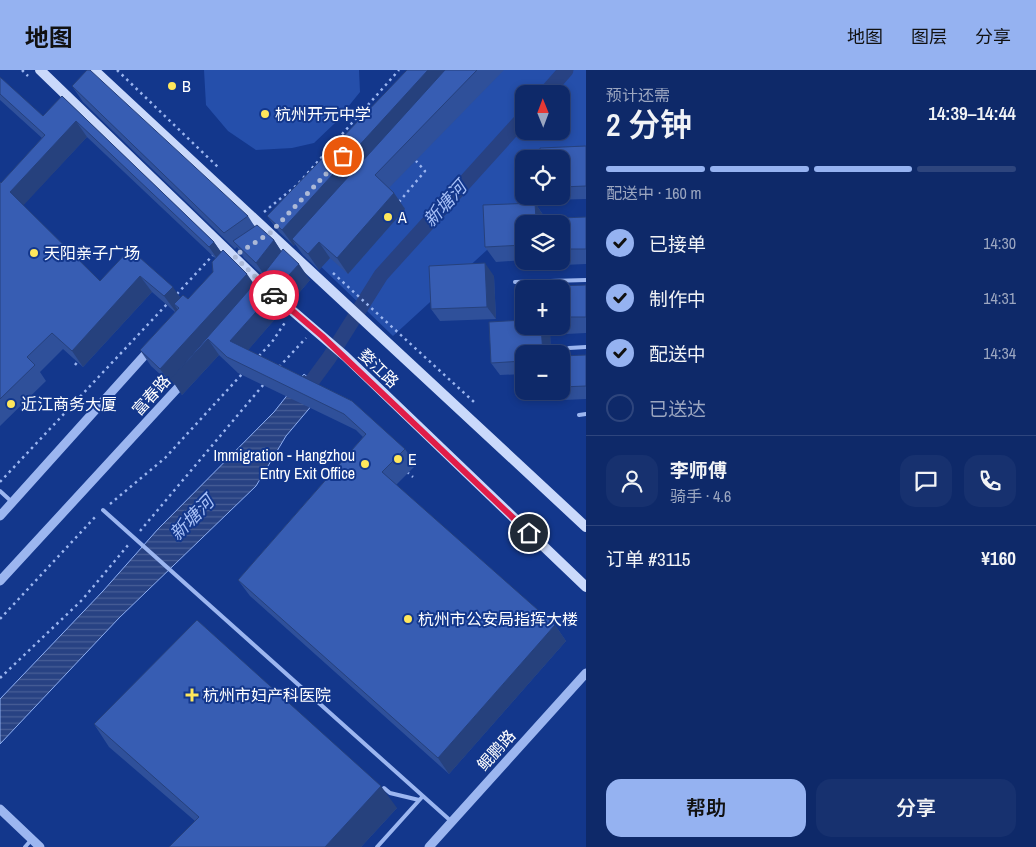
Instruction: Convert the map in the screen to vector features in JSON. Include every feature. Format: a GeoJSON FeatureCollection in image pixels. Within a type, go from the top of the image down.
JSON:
{"type":"FeatureCollection","features":[{"type":"Feature","properties":{"kind":"main road","name":"婺江路"},"geometry":{"type":"LineString","coordinates":[[40,70],[223,246],[238,254],[292,310],[344,356],[586,587]]}},
{"type":"Feature","properties":{"kind":"main road","name":"婺江路"},"geometry":{"type":"LineString","coordinates":[[94,70],[255,220],[266,236],[294,256],[586,526]]}},
{"type":"Feature","properties":{"kind":"street"},"geometry":{"type":"LineString","coordinates":[[266,236],[279,223]]}},
{"type":"Feature","properties":{"kind":"street"},"geometry":{"type":"LineString","coordinates":[[226,266],[238,254]]}},
{"type":"Feature","properties":{"kind":"street"},"geometry":{"type":"LineString","coordinates":[[260,298],[270,286]]}},
{"type":"Feature","properties":{"kind":"street","name":"富春路"},"geometry":{"type":"LineString","coordinates":[[0,516],[162,337]]}},
{"type":"Feature","properties":{"kind":"street","name":"富春路"},"geometry":{"type":"LineString","coordinates":[[0,581],[189,376]]}},
{"type":"Feature","properties":{"kind":"street","name":"鲲鹏路"},"geometry":{"type":"LineString","coordinates":[[429,847],[586,673]]}},
{"type":"Feature","properties":{"kind":"street"},"geometry":{"type":"LineString","coordinates":[[0,809],[40,847]]}},
{"type":"Feature","properties":{"kind":"lane"},"geometry":{"type":"LineString","coordinates":[[570,280],[586,280]]}},
{"type":"Feature","properties":{"kind":"lane"},"geometry":{"type":"LineString","coordinates":[[570,348],[586,347]]}},
{"type":"Feature","properties":{"kind":"lane"},"geometry":{"type":"LineString","coordinates":[[579,415],[586,414]]}},
{"type":"Feature","properties":{"kind":"lane"},"geometry":{"type":"LineString","coordinates":[[0,491],[12,502]]}},
{"type":"Feature","properties":{"kind":"lane"},"geometry":{"type":"LineString","coordinates":[[103,510],[452,822]]}},
{"type":"Feature","properties":{"kind":"lane"},"geometry":{"type":"LineString","coordinates":[[384,788],[390,793],[419,800]]}},
{"type":"Feature","properties":{"kind":"lane"},"geometry":{"type":"LineString","coordinates":[[377,847],[423,796]]}},
{"type":"Feature","properties":{"kind":"lane"},"geometry":{"type":"LineString","coordinates":[[25,847],[32,839]]}},
{"type":"Feature","properties":{"kind":"path"},"geometry":{"type":"LineString","coordinates":[[117,70],[226,174]]}},
{"type":"Feature","properties":{"kind":"path"},"geometry":{"type":"LineString","coordinates":[[255,220],[297,185],[399,70]]}},
{"type":"Feature","properties":{"kind":"path"},"geometry":{"type":"LineString","coordinates":[[393,209],[426,171],[416,161]]}},
{"type":"Feature","properties":{"kind":"path"},"geometry":{"type":"LineString","coordinates":[[259,205],[279,223]]}},
{"type":"Feature","properties":{"kind":"path"},"geometry":{"type":"LineString","coordinates":[[176,295],[223,246]]}},
{"type":"Feature","properties":{"kind":"path"},"geometry":{"type":"LineString","coordinates":[[327,268],[474,402]]}},
{"type":"Feature","properties":{"kind":"path"},"geometry":{"type":"LineString","coordinates":[[0,482],[169,302]]}},
{"type":"Feature","properties":{"kind":"path"},"geometry":{"type":"LineString","coordinates":[[257,358],[272,342],[292,310]]}},
{"type":"Feature","properties":{"kind":"path"},"geometry":{"type":"LineString","coordinates":[[275,372],[301,340],[319,333]]}},
{"type":"Feature","properties":{"kind":"path"},"geometry":{"type":"LineString","coordinates":[[75,365],[81,357]]}},
{"type":"Feature","properties":{"kind":"path"},"geometry":{"type":"LineString","coordinates":[[0,618],[103,510],[165,458],[244,373]]}},
{"type":"Feature","properties":{"kind":"path"},"geometry":{"type":"LineString","coordinates":[[0,678],[82,600],[268,379]]}},
{"type":"Feature","properties":{"kind":"path"},"geometry":{"type":"LineString","coordinates":[[402,467],[413,476]]}},
{"type":"Feature","properties":{"kind":"shaded area","name":"杭州开元中学"},"geometry":{"type":"Polygon","coordinates":[[[204,70],[359,70],[360,92],[335,123],[314,143],[292,148],[256,150],[228,131],[206,105],[204,70]]]}},
{"type":"Feature","properties":{"kind":"shaded area"},"geometry":{"type":"Polygon","coordinates":[[[482,70],[586,70],[586,160],[570,160],[570,150],[515,150],[515,205],[536,205],[525,215],[515,215],[515,224],[393,336],[312,258],[482,70]]]}},
{"type":"Feature","properties":{"kind":"water"},"geometry":{"type":"Polygon","coordinates":[[[304,374],[324,391],[286,436],[256,486],[119,618],[0,744],[0,699],[103,591],[158,529],[274,412],[304,374]]]}},
{"type":"Feature","properties":{"kind":"building"},"geometry":{"type":"Polygon","coordinates":[[[87,70],[90,70],[248,216],[224,233],[72,86],[87,70]]]}},
{"type":"Feature","properties":{"kind":"building"},"geometry":{"type":"Polygon","coordinates":[[[407,70],[428,70],[282,230],[267,216],[407,70]]]}},
{"type":"Feature","properties":{"kind":"building"},"geometry":{"type":"Polygon","coordinates":[[[445,70],[477,70],[375,175],[394,193],[337,258],[319,242],[308,254],[292,239],[445,70]]]}},
{"type":"Feature","properties":{"kind":"building"},"geometry":{"type":"Polygon","coordinates":[[[0,77],[43,116],[62,96],[214,242],[209,247],[76,121],[10,192],[100,281],[130,249],[173,287],[164,296],[140,276],[72,351],[52,333],[27,357],[35,365],[0,399],[0,182],[45,135],[0,94],[0,77]]]}},
{"type":"Feature","properties":{"kind":"building"},"geometry":{"type":"Polygon","coordinates":[[[586,146],[586,186],[570,187],[570,150],[540,150],[540,148],[586,146]]]}},
{"type":"Feature","properties":{"kind":"building"},"geometry":{"type":"Polygon","coordinates":[[[483,205],[535,205],[536,215],[515,215],[515,245],[485,247],[483,205]]]}},
{"type":"Feature","properties":{"kind":"building"},"geometry":{"type":"Polygon","coordinates":[[[586,217],[586,249],[570,249],[570,218],[586,217]]]}},
{"type":"Feature","properties":{"kind":"building"},"geometry":{"type":"Polygon","coordinates":[[[257,225],[274,240],[256,263],[233,241],[257,225]]]}},
{"type":"Feature","properties":{"kind":"building"},"geometry":{"type":"Polygon","coordinates":[[[283,249],[299,264],[280,285],[265,272],[283,249]]]}},
{"type":"Feature","properties":{"kind":"building"},"geometry":{"type":"Polygon","coordinates":[[[223,250],[247,274],[160,369],[140,350],[179,308],[174,304],[183,295],[188,299],[213,272],[212,262],[223,250]]]}},
{"type":"Feature","properties":{"kind":"building"},"geometry":{"type":"Polygon","coordinates":[[[485,263],[487,307],[431,309],[429,266],[485,263]]]}},
{"type":"Feature","properties":{"kind":"building","name":"杭州市公安局指挥大楼"},"geometry":{"type":"Polygon","coordinates":[[[256,282],[271,295],[230,341],[352,401],[405,449],[382,472],[555,625],[438,758],[238,580],[366,434],[344,414],[227,357],[208,339],[171,379],[256,282]]]}},
{"type":"Feature","properties":{"kind":"building"},"geometry":{"type":"Polygon","coordinates":[[[586,285],[586,317],[570,317],[570,286],[586,285]]]}},
{"type":"Feature","properties":{"kind":"building"},"geometry":{"type":"Polygon","coordinates":[[[515,321],[515,335],[542,335],[542,345],[515,345],[515,362],[491,363],[489,322],[515,321]]]}},
{"type":"Feature","properties":{"kind":"building"},"geometry":{"type":"Polygon","coordinates":[[[586,355],[586,386],[570,387],[570,356],[586,355]]]}},
{"type":"Feature","properties":{"kind":"building","name":"杭州市妇产科医院"},"geometry":{"type":"Polygon","coordinates":[[[197,620],[381,786],[325,847],[169,847],[199,817],[94,724],[197,620]]]}},
{"type":"Feature","properties":{"kind":"waterway","name":"新塘河"},"geometry":{"type":"LineString","coordinates":[[553,85],[566,70]]}},
{"type":"Feature","properties":{"kind":"waterway","name":"新塘河"},"geometry":{"type":"LineString","coordinates":[[301,396],[329,358],[381,275],[515,127]]}},
{"type":"Feature","properties":{"kind":"way so far"},"geometry":{"type":"LineString","coordinates":[[274,295],[234,256],[270,233],[343,156]]}},
{"type":"Feature","properties":{"kind":"place","name":"B"},"geometry":{"type":"Point","coordinates":[172,86]}},
{"type":"Feature","properties":{"kind":"place","name":"杭州开元中学"},"geometry":{"type":"Point","coordinates":[265,114]}},
{"type":"Feature","properties":{"kind":"place","name":"A"},"geometry":{"type":"Point","coordinates":[388,217]}},
{"type":"Feature","properties":{"kind":"place","name":"天阳亲子广场"},"geometry":{"type":"Point","coordinates":[34,253]}},
{"type":"Feature","properties":{"kind":"place","name":"近江商务大厦"},"geometry":{"type":"Point","coordinates":[11,404]}},
{"type":"Feature","properties":{"kind":"place","name":"E"},"geometry":{"type":"Point","coordinates":[398,459]}},
{"type":"Feature","properties":{"kind":"place","name":"Immigration - Hangzhou Entry Exit Office"},"geometry":{"type":"Point","coordinates":[365,464]}},
{"type":"Feature","properties":{"kind":"place","name":"杭州市公安局指挥大楼"},"geometry":{"type":"Point","coordinates":[408,619]}},
{"type":"Feature","properties":{"kind":"place","name":"杭州市妇产科医院"},"geometry":{"type":"Point","coordinates":[192,695]}},
{"type":"Feature","properties":{"kind":"route"},"geometry":{"type":"LineString","coordinates":[[274,295],[322,336],[529,533]]}}]}
